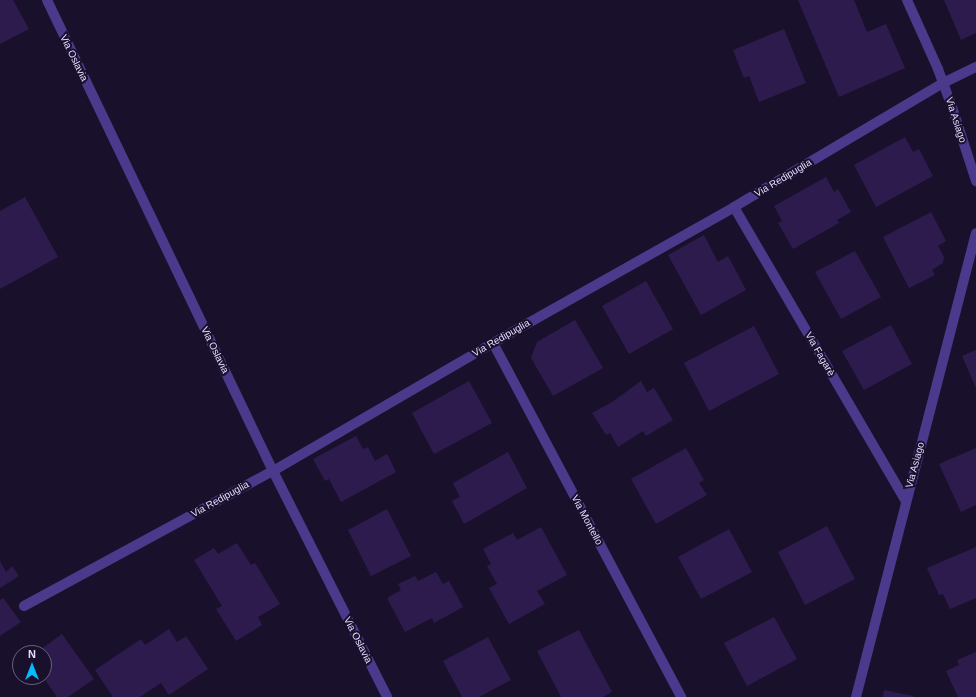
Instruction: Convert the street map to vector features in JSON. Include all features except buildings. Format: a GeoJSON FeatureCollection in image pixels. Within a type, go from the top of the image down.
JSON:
{"type":"FeatureCollection","features":[{"type":"Feature","properties":{"kind":"street","name":"Via Oslavia"},"geometry":{"type":"LineString","coordinates":[[47,0],[273,471],[387,697]]}},
{"type":"Feature","properties":{"kind":"street","name":"Via Asiago"},"geometry":{"type":"LineString","coordinates":[[907,0],[943,83],[976,181]]}},
{"type":"Feature","properties":{"kind":"street","name":"Via Redipuglia"},"geometry":{"type":"LineString","coordinates":[[24,606],[273,471],[492,343],[734,207],[943,83],[976,67]]}},
{"type":"Feature","properties":{"kind":"street","name":"Via Fagarè"},"geometry":{"type":"LineString","coordinates":[[734,207],[906,501]]}},
{"type":"Feature","properties":{"kind":"street","name":"Via Asiago"},"geometry":{"type":"LineString","coordinates":[[856,697],[976,233]]}},
{"type":"Feature","properties":{"kind":"street","name":"Via Montello"},"geometry":{"type":"LineString","coordinates":[[492,343],[681,697]]}}]}
